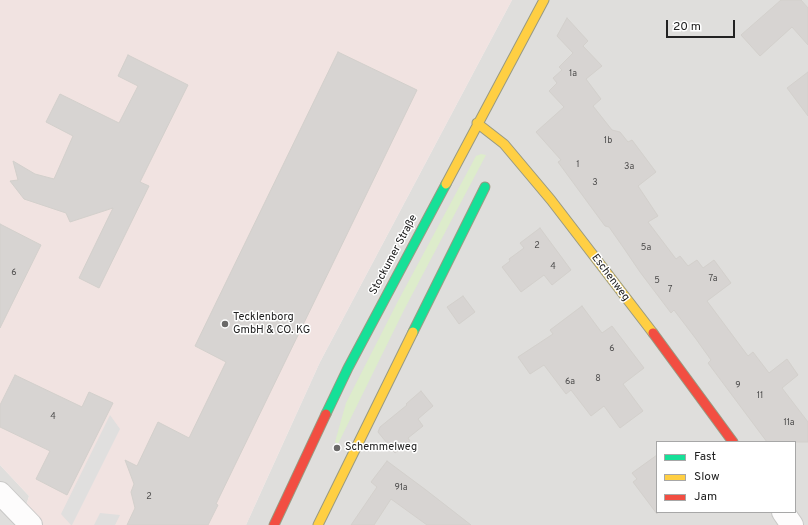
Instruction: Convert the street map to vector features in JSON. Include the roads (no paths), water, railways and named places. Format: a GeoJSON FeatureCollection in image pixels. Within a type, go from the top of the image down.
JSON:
{"type":"FeatureCollection","features":[{"type":"Feature","properties":{"kind":"street","name":"Stockumer Straße"},"geometry":{"type":"LineString","coordinates":[[274,525],[348,368],[477,123],[544,0]]}},
{"type":"Feature","properties":{"kind":"street","name":"Eschenweg"},"geometry":{"type":"LineString","coordinates":[[477,123],[504,144],[551,200],[686,377],[732,441]]}},
{"type":"Feature","properties":{"kind":"street"},"geometry":{"type":"LineString","coordinates":[[318,525],[485,187]]}},
{"type":"Feature","properties":{"kind":"street"},"geometry":{"type":"LineString","coordinates":[[0,493],[13,518],[31,525]]}},
{"type":"Feature","properties":{"kind":"street"},"geometry":{"type":"LineString","coordinates":[[784,513],[792,525]]}},
{"type":"Feature","properties":{"kind":"place","name":"Tecklenborg GmbH & CO. KG"},"geometry":{"type":"Point","coordinates":[225,324]}},
{"type":"Feature","properties":{"kind":"place","name":"Schemmelweg"},"geometry":{"type":"Point","coordinates":[337,448]}}]}
